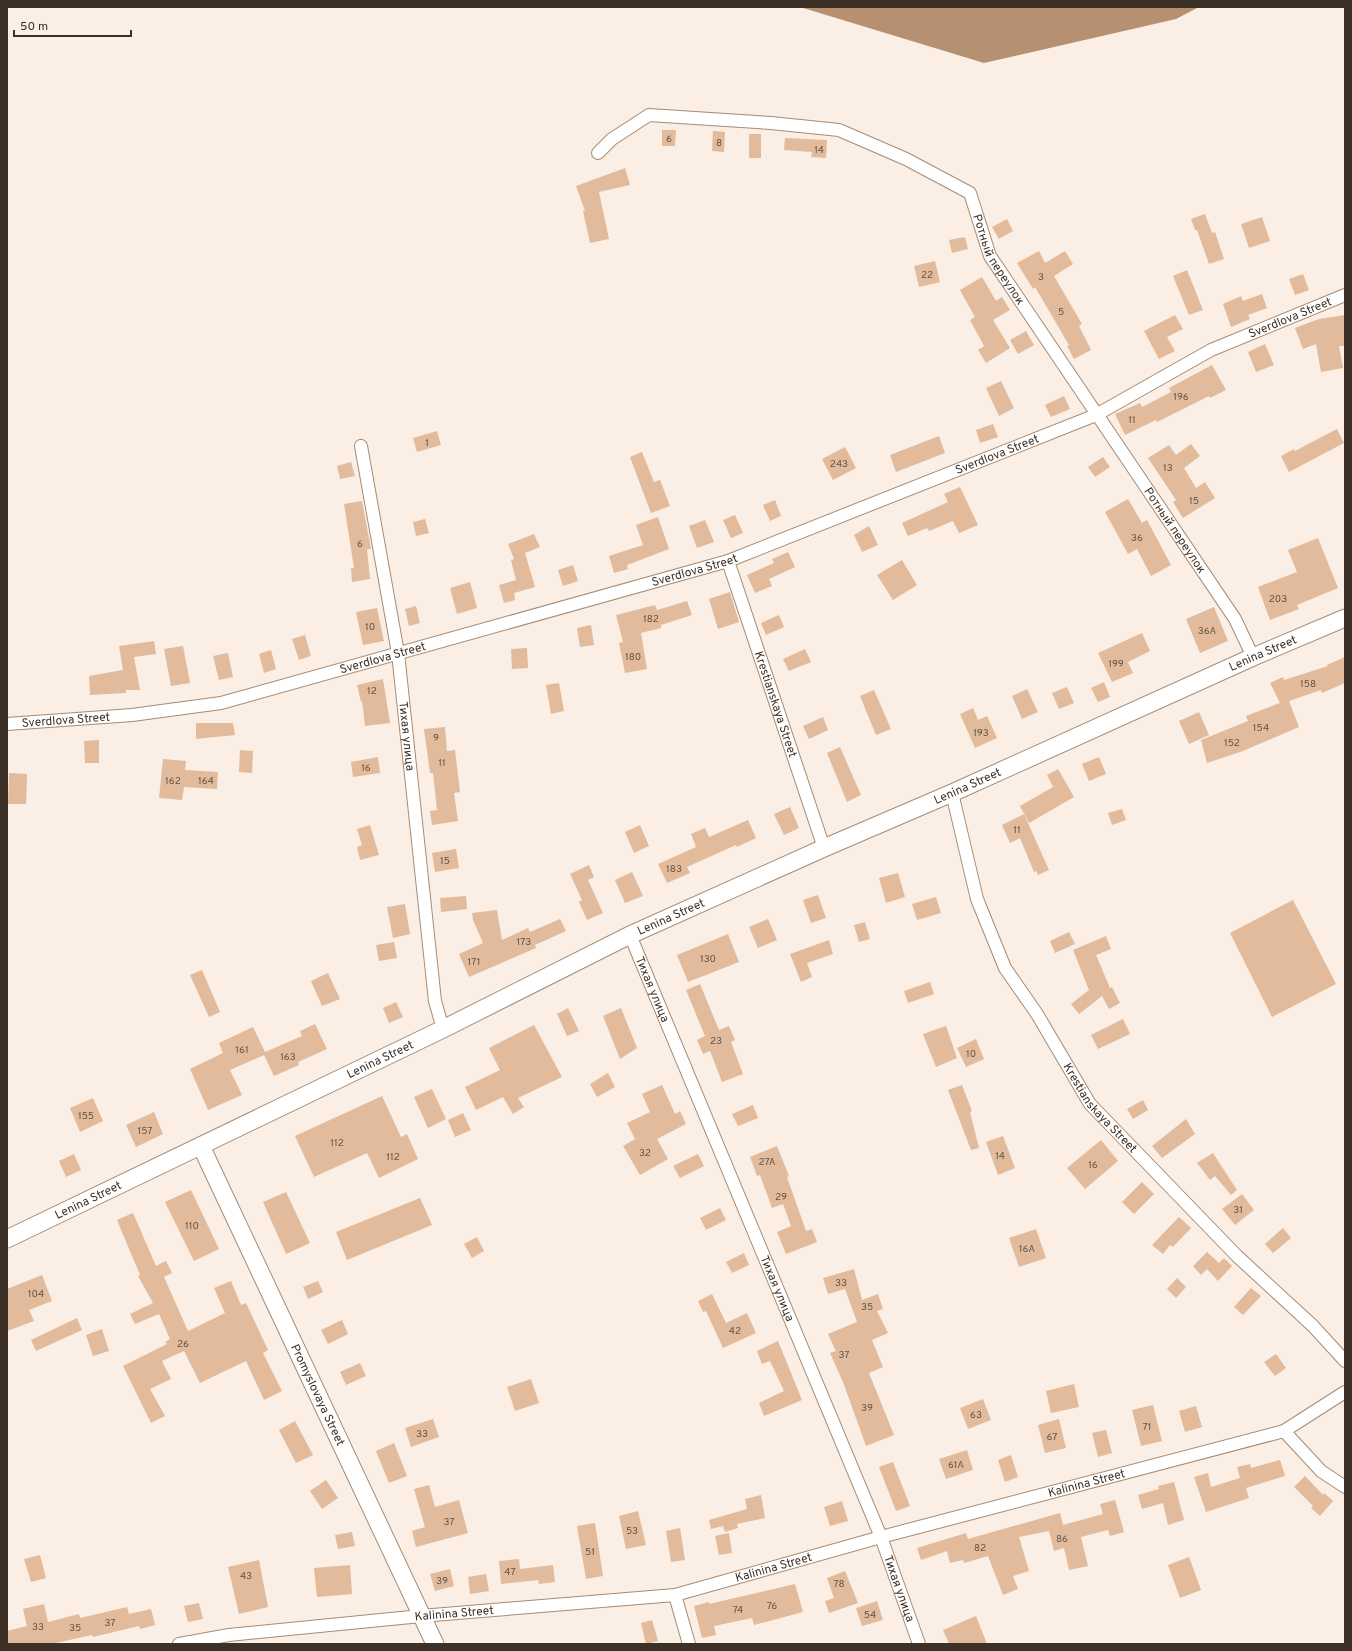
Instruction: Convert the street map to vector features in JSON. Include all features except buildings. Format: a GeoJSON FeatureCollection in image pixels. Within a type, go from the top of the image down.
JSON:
{"type":"FeatureCollection","features":[{"type":"Feature","properties":{"kind":"main road","name":"Lenina Street"},"geometry":{"type":"LineString","coordinates":[[7,1239],[443,1029],[630,935],[824,848],[952,793],[1253,657],[1345,618]]}},
{"type":"Feature","properties":{"kind":"main road","name":"Promyslovaya Street"},"geometry":{"type":"LineString","coordinates":[[201,1146],[434,1644]]}},
{"type":"Feature","properties":{"kind":"street","name":"Ротный переулок"},"geometry":{"type":"LineString","coordinates":[[598,153],[612,138],[649,115],[771,123],[839,130],[906,159],[970,193],[990,256],[1235,619],[1253,657]]}},
{"type":"Feature","properties":{"kind":"street","name":"Sverdlova Street"},"geometry":{"type":"LineString","coordinates":[[7,724],[132,716],[221,703],[398,652],[728,561],[1096,415],[1211,350],[1345,294]]}},
{"type":"Feature","properties":{"kind":"street","name":"Тихая улица"},"geometry":{"type":"LineString","coordinates":[[361,446],[398,652],[435,1001],[443,1029]]}},
{"type":"Feature","properties":{"kind":"street","name":"Krestianskaya Street"},"geometry":{"type":"LineString","coordinates":[[728,561],[824,848]]}},
{"type":"Feature","properties":{"kind":"street","name":"Krestianskaya Street"},"geometry":{"type":"LineString","coordinates":[[952,793],[977,899],[1005,968],[1037,1014],[1090,1104],[1237,1256],[1314,1326],[1345,1361]]}},
{"type":"Feature","properties":{"kind":"street","name":"Тихая улица"},"geometry":{"type":"LineString","coordinates":[[630,935],[881,1537],[919,1644]]}},
{"type":"Feature","properties":{"kind":"street","name":"Kalinina Street"},"geometry":{"type":"LineString","coordinates":[[179,1644],[229,1635],[421,1616],[675,1595],[881,1537],[1284,1431],[1345,1392]]}},
{"type":"Feature","properties":{"kind":"street"},"geometry":{"type":"LineString","coordinates":[[1284,1431],[1321,1471],[1345,1487]]}},
{"type":"Feature","properties":{"kind":"street"},"geometry":{"type":"LineString","coordinates":[[675,1595],[689,1644]]}},
{"type":"Feature","properties":{"kind":"shaded area"},"geometry":{"type":"Polygon","coordinates":[[[800,7],[1199,7],[1176,19],[984,63],[800,7]]]}}]}
